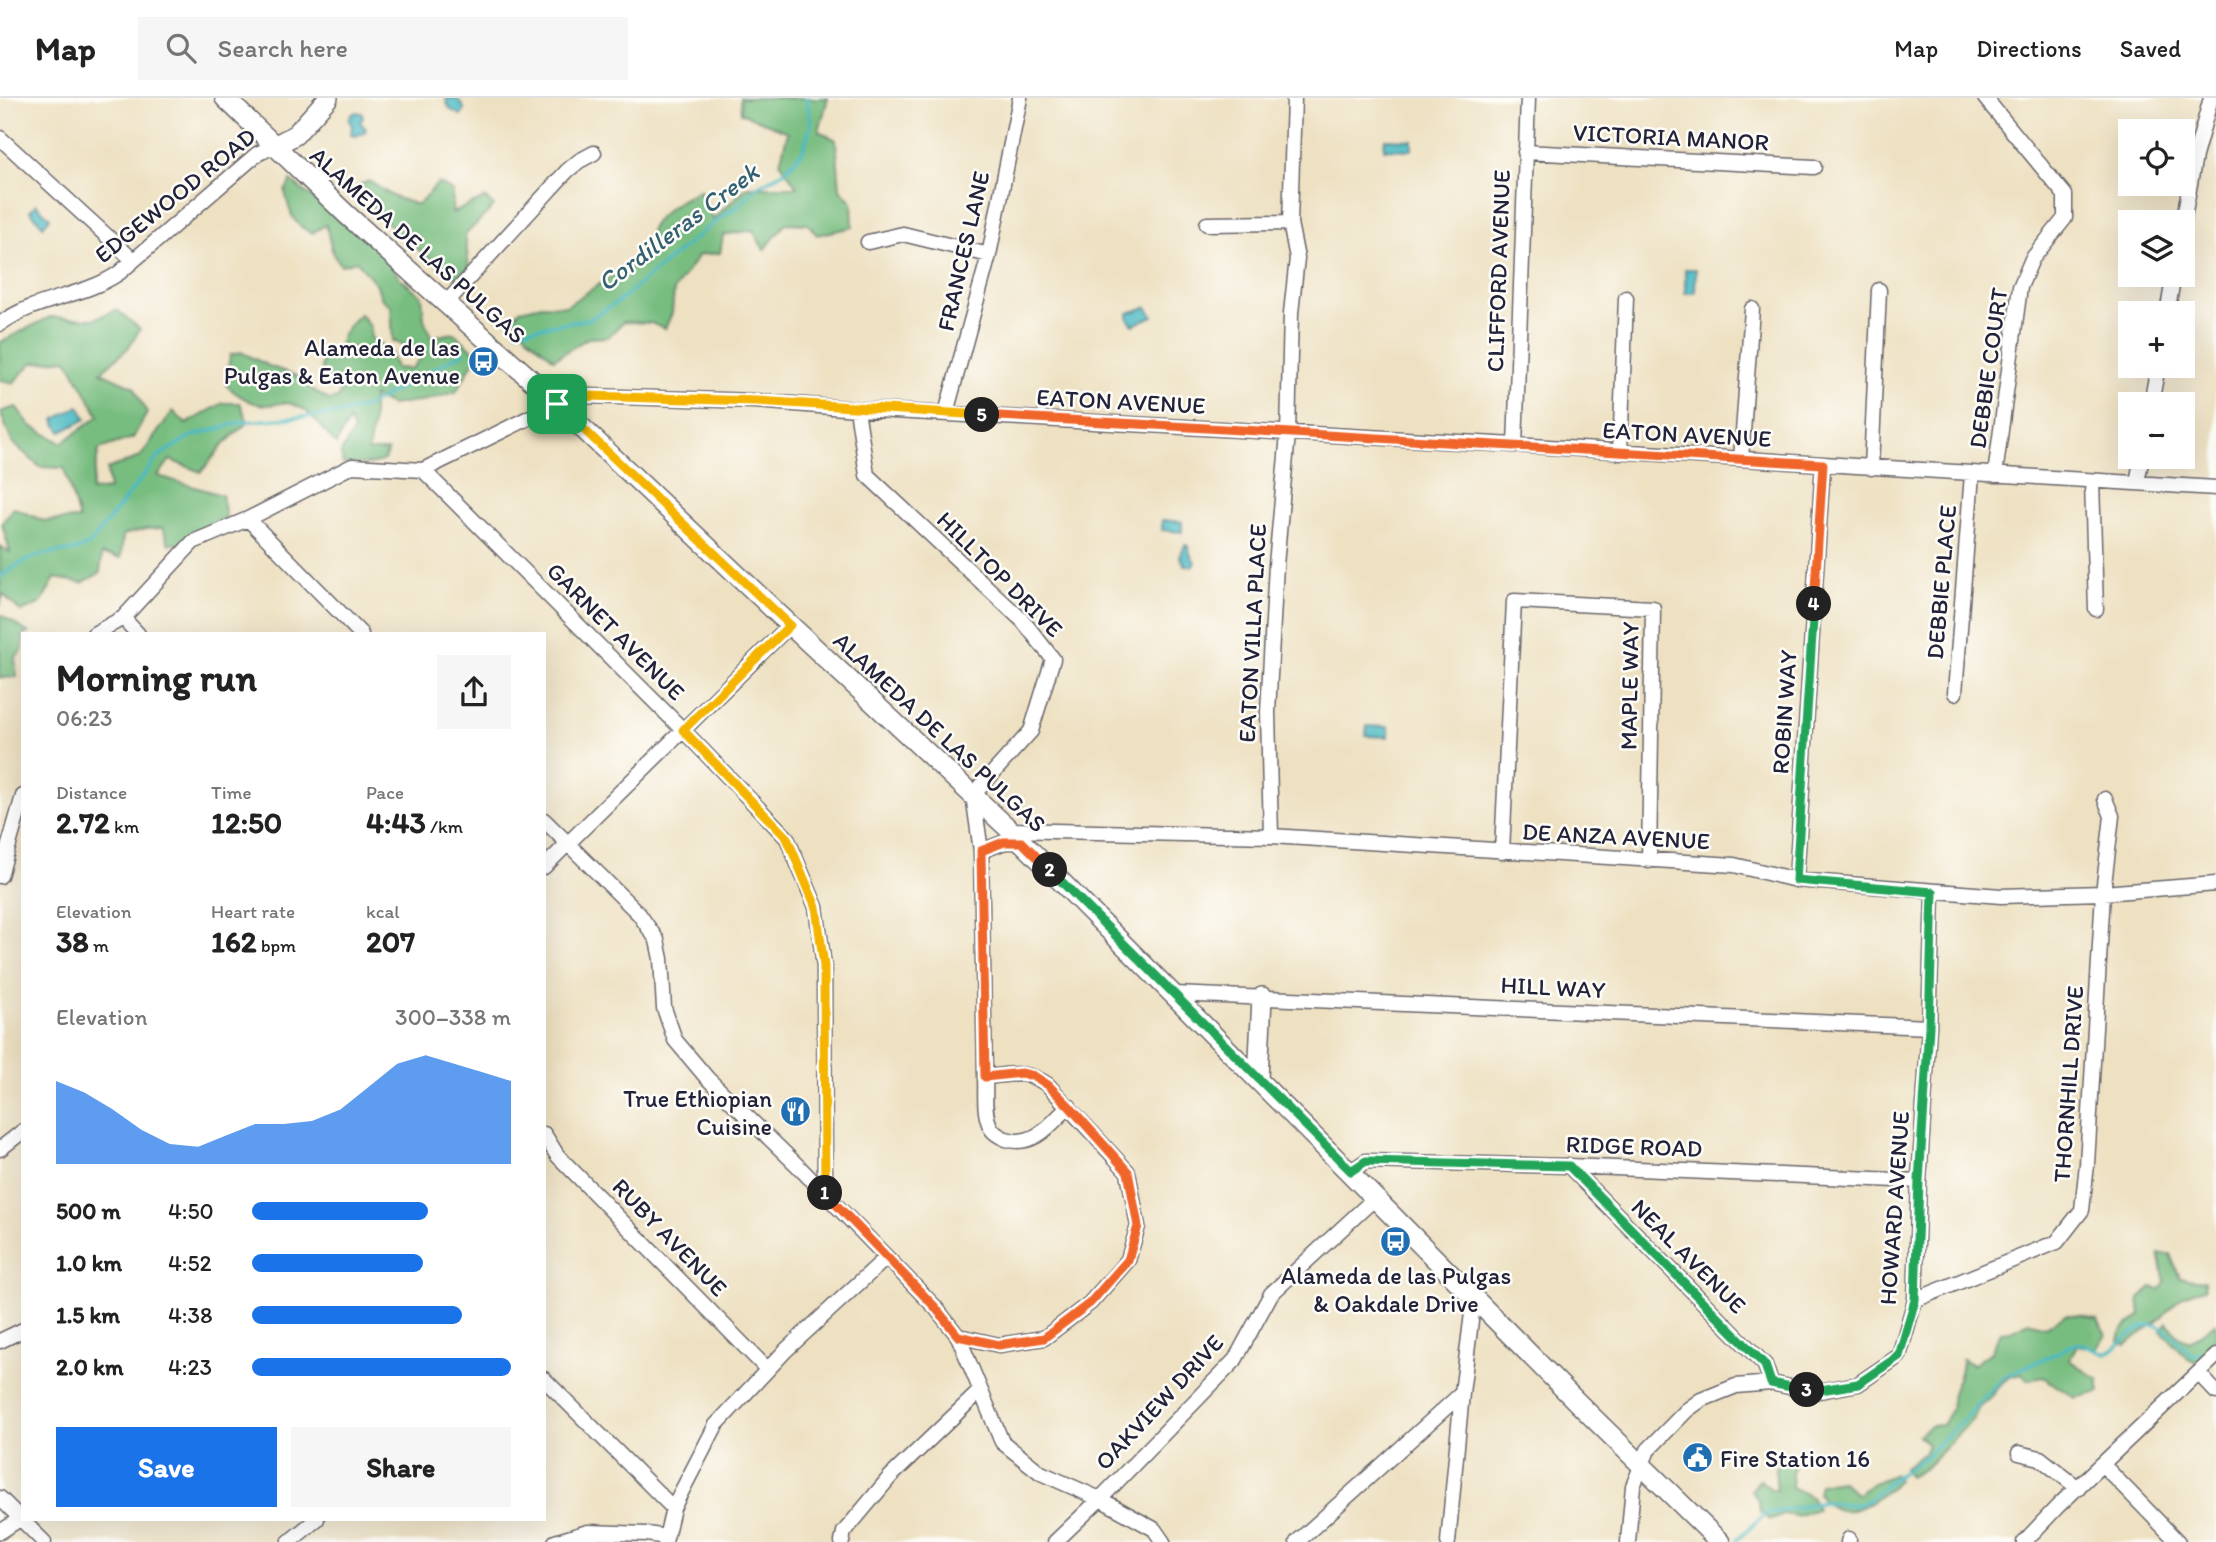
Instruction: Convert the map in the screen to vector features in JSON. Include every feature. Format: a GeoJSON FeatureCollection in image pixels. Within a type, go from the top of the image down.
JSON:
{"type":"FeatureCollection","features":[{"type":"Feature","properties":{"kind":"main road","name":"ALAMEDA DE LAS PULGAS"},"geometry":{"type":"LineString","coordinates":[[225,98],[444,304],[557,404],[1016,836],[1720,1542]]}},
{"type":"Feature","properties":{"kind":"main road","name":"EDGEWOOD ROAD"},"geometry":{"type":"LineString","coordinates":[[276,145],[295,135],[328,98]]}},
{"type":"Feature","properties":{"kind":"main road"},"geometry":{"type":"LineString","coordinates":[[1258,1079],[1262,997]]}},
{"type":"Feature","properties":{"kind":"street","name":"FRANCES LANE"},"geometry":{"type":"LineString","coordinates":[[946,413],[989,255],[1018,98]]}},
{"type":"Feature","properties":{"kind":"street","name":"EATON VILLA PLACE"},"geometry":{"type":"LineString","coordinates":[[1270,836],[1268,712],[1276,565],[1288,434],[1289,347],[1297,258],[1290,223],[1294,98]]}},
{"type":"Feature","properties":{"kind":"street","name":"CLIFFORD AVENUE"},"geometry":{"type":"LineString","coordinates":[[1515,445],[1528,98]]}},
{"type":"Feature","properties":{"kind":"street","name":"DEBBIE COURT"},"geometry":{"type":"LineString","coordinates":[[1985,98],[2064,194],[2065,218],[2032,259],[2020,287],[1995,475]]}},
{"type":"Feature","properties":{"kind":"street"},"geometry":{"type":"LineString","coordinates":[[2185,210],[2195,156],[2211,98]]}},
{"type":"Feature","properties":{"kind":"street"},"geometry":{"type":"LineString","coordinates":[[0,138],[133,260]]}},
{"type":"Feature","properties":{"kind":"street","name":"EDGEWOOD ROAD"},"geometry":{"type":"LineString","coordinates":[[0,324],[24,309],[103,284],[257,154],[276,145]]}},
{"type":"Feature","properties":{"kind":"street","name":"VICTORIA MANOR"},"geometry":{"type":"LineString","coordinates":[[1525,152],[1814,167]]}},
{"type":"Feature","properties":{"kind":"street"},"geometry":{"type":"LineString","coordinates":[[444,304],[567,171],[594,153]]}},
{"type":"Feature","properties":{"kind":"street"},"geometry":{"type":"LineString","coordinates":[[1208,224],[1290,223]]}},
{"type":"Feature","properties":{"kind":"street"},"geometry":{"type":"LineString","coordinates":[[868,242],[903,234],[989,255]]}},
{"type":"Feature","properties":{"kind":"street"},"geometry":{"type":"LineString","coordinates":[[1871,468],[1879,290]]}},
{"type":"Feature","properties":{"kind":"street"},"geometry":{"type":"LineString","coordinates":[[1620,453],[1626,298]]}},
{"type":"Feature","properties":{"kind":"street"},"geometry":{"type":"LineString","coordinates":[[1741,459],[1752,309]]}},
{"type":"Feature","properties":{"kind":"street","name":"EATON AVENUE"},"geometry":{"type":"LineString","coordinates":[[98,632],[123,618],[193,542],[248,519],[352,466],[423,470],[557,404],[587,396],[756,401],[2216,488]]}},
{"type":"Feature","properties":{"kind":"street","name":"HILLTOP DRIVE"},"geometry":{"type":"LineString","coordinates":[[857,409],[867,475],[1023,621],[1052,659],[1031,731],[973,795]]}},
{"type":"Feature","properties":{"kind":"street","name":"ROBIN WAY"},"geometry":{"type":"LineString","coordinates":[[1796,880],[1823,464]]}},
{"type":"Feature","properties":{"kind":"street"},"geometry":{"type":"LineString","coordinates":[[2137,482],[2140,469]]}},
{"type":"Feature","properties":{"kind":"street","name":"GARNET AVENUE"},"geometry":{"type":"LineString","coordinates":[[423,470],[787,838],[816,907],[824,966],[825,1194]]}},
{"type":"Feature","properties":{"kind":"street","name":"DEBBIE PLACE"},"geometry":{"type":"LineString","coordinates":[[1955,693],[1972,474]]}},
{"type":"Feature","properties":{"kind":"street"},"geometry":{"type":"LineString","coordinates":[[2092,481],[2096,609]]}},
{"type":"Feature","properties":{"kind":"street"},"geometry":{"type":"LineString","coordinates":[[248,519],[359,632]]}},
{"type":"Feature","properties":{"kind":"street","name":"MAPLE WAY"},"geometry":{"type":"LineString","coordinates":[[1502,852],[1514,601],[1653,608],[1649,861]]}},
{"type":"Feature","properties":{"kind":"street"},"geometry":{"type":"LineString","coordinates":[[123,618],[136,632]]}},
{"type":"Feature","properties":{"kind":"street"},"geometry":{"type":"LineString","coordinates":[[546,865],[790,625]]}},
{"type":"Feature","properties":{"kind":"street"},"geometry":{"type":"LineString","coordinates":[[973,795],[981,851],[985,1077],[990,1128],[1001,1137],[1014,1142],[1028,1141],[1038,1136],[1069,1106]]}},
{"type":"Feature","properties":{"kind":"street","name":"THORNHILL DRIVE"},"geometry":{"type":"LineString","coordinates":[[1915,1300],[2057,1242],[2082,1210],[2103,894],[2112,816],[2105,799]]}},
{"type":"Feature","properties":{"kind":"street"},"geometry":{"type":"LineString","coordinates":[[0,876],[21,803]]}},
{"type":"Feature","properties":{"kind":"street"},"geometry":{"type":"LineString","coordinates":[[546,822],[639,914],[657,940],[664,1008],[675,1040],[707,1078],[935,1307],[958,1336],[1002,1442],[1041,1474],[1100,1499],[1154,1529],[1163,1542]]}},
{"type":"Feature","properties":{"kind":"street"},"geometry":{"type":"LineString","coordinates":[[981,851],[1016,836]]}},
{"type":"Feature","properties":{"kind":"street","name":"DE ANZA AVENUE"},"geometry":{"type":"LineString","coordinates":[[1016,836],[1270,836],[1734,865],[1796,880],[2001,896],[2103,894],[2216,884]]}},
{"type":"Feature","properties":{"kind":"street","name":"HOWARD AVENUE"},"geometry":{"type":"LineString","coordinates":[[1628,1542],[1633,1486],[1651,1445],[1701,1400],[1737,1386],[1771,1383],[1814,1391],[1858,1384],[1899,1356],[1915,1300],[1933,892]]}},
{"type":"Feature","properties":{"kind":"street","name":"HILL WAY"},"geometry":{"type":"LineString","coordinates":[[1175,994],[1929,1027]]}},
{"type":"Feature","properties":{"kind":"street"},"geometry":{"type":"LineString","coordinates":[[958,1336],[999,1345],[1044,1338],[1090,1303],[1128,1260],[1138,1226],[1128,1172],[1048,1085],[1034,1076],[1021,1073],[985,1077]]}},
{"type":"Feature","properties":{"kind":"street"},"geometry":{"type":"LineString","coordinates":[[0,1149],[21,1133]]}},
{"type":"Feature","properties":{"kind":"street","name":"RUBY AVENUE"},"geometry":{"type":"LineString","coordinates":[[546,1137],[557,1155],[767,1368]]}},
{"type":"Feature","properties":{"kind":"street","name":"RIDGE ROAD"},"geometry":{"type":"LineString","coordinates":[[1351,1171],[1366,1161],[1569,1166],[1919,1181]]}},
{"type":"Feature","properties":{"kind":"street","name":"NEAL AVENUE"},"geometry":{"type":"LineString","coordinates":[[1569,1166],[1765,1365],[1771,1383]]}},
{"type":"Feature","properties":{"kind":"street","name":"OAKVIEW DRIVE"},"geometry":{"type":"LineString","coordinates":[[1055,1542],[1235,1360],[1271,1294],[1375,1198]]}},
{"type":"Feature","properties":{"kind":"street"},"geometry":{"type":"LineString","coordinates":[[555,1542],[588,1532],[647,1534],[665,1540],[673,1508],[716,1425],[767,1368],[886,1258]]}},
{"type":"Feature","properties":{"kind":"street"},"geometry":{"type":"LineString","coordinates":[[1448,1542],[1474,1297]]}},
{"type":"Feature","properties":{"kind":"street"},"geometry":{"type":"LineString","coordinates":[[0,1341],[21,1331]]}},
{"type":"Feature","properties":{"kind":"street"},"geometry":{"type":"LineString","coordinates":[[2024,1542],[2216,1356]]}},
{"type":"Feature","properties":{"kind":"street"},"geometry":{"type":"LineString","coordinates":[[2198,1373],[2216,1392]]}},
{"type":"Feature","properties":{"kind":"street"},"geometry":{"type":"LineString","coordinates":[[546,1381],[673,1508]]}},
{"type":"Feature","properties":{"kind":"street"},"geometry":{"type":"LineString","coordinates":[[842,1542],[844,1532],[890,1476],[980,1391]]}},
{"type":"Feature","properties":{"kind":"street"},"geometry":{"type":"LineString","coordinates":[[1297,1542],[1462,1393]]}},
{"type":"Feature","properties":{"kind":"street"},"geometry":{"type":"LineString","coordinates":[[2019,1453],[2040,1458],[2078,1488]]}},
{"type":"Feature","properties":{"kind":"street"},"geometry":{"type":"LineString","coordinates":[[2102,1464],[2178,1542]]}},
{"type":"Feature","properties":{"kind":"street"},"geometry":{"type":"LineString","coordinates":[[0,1498],[21,1518],[0,1532]]}},
{"type":"Feature","properties":{"kind":"street"},"geometry":{"type":"LineString","coordinates":[[24,1521],[44,1542]]}},
{"type":"Feature","properties":{"kind":"street"},"geometry":{"type":"LineString","coordinates":[[289,1542],[315,1521]]}},
{"type":"Feature","properties":{"kind":"green space"},"geometry":{"type":"Polygon","coordinates":[[[740,98],[828,98],[819,131],[836,140],[840,189],[852,202],[853,227],[817,235],[808,224],[786,223],[764,250],[753,230],[723,235],[720,253],[699,255],[674,290],[672,313],[665,329],[651,323],[623,322],[608,337],[588,338],[554,359],[528,337],[513,317],[520,310],[542,305],[566,306],[623,269],[644,264],[646,242],[654,224],[675,204],[700,190],[713,219],[747,187],[797,187],[780,162],[788,132],[741,113],[740,98]]]}},
{"type":"Feature","properties":{"kind":"green space"},"geometry":{"type":"Polygon","coordinates":[[[291,181],[378,250],[401,279],[422,296],[424,319],[431,337],[454,333],[478,354],[456,392],[427,400],[391,405],[373,396],[373,424],[368,451],[388,451],[384,460],[373,464],[343,464],[341,453],[354,430],[349,420],[336,444],[314,419],[295,405],[254,403],[226,385],[230,355],[241,352],[297,376],[329,400],[338,398],[343,385],[323,376],[323,356],[340,360],[343,334],[360,314],[370,326],[371,338],[390,352],[396,368],[411,369],[424,354],[393,341],[391,306],[381,298],[377,285],[357,261],[341,265],[333,254],[326,225],[312,233],[296,221],[290,211],[285,191],[291,181]]]}},
{"type":"Feature","properties":{"kind":"green space"},"geometry":{"type":"Polygon","coordinates":[[[369,181],[394,197],[418,205],[438,183],[453,191],[452,213],[485,198],[494,206],[465,235],[469,268],[456,278],[402,236],[378,213],[359,185],[369,181]]]}},
{"type":"Feature","properties":{"kind":"green space"},"geometry":{"type":"Polygon","coordinates":[[[117,310],[140,329],[128,348],[101,372],[134,387],[147,413],[133,438],[99,449],[91,491],[109,489],[107,469],[140,457],[173,411],[186,424],[223,403],[240,403],[248,422],[224,444],[201,472],[170,460],[158,476],[222,495],[226,517],[189,543],[169,544],[163,528],[123,535],[121,558],[102,554],[100,573],[82,583],[55,578],[41,603],[21,612],[3,594],[0,607],[0,546],[10,552],[2,523],[14,508],[44,521],[79,519],[64,468],[40,467],[12,442],[0,412],[16,407],[31,426],[62,443],[99,416],[67,359],[32,363],[13,383],[0,380],[0,342],[50,317],[94,319],[117,310]]]}},
{"type":"Feature","properties":{"kind":"green space"},"geometry":{"type":"Polygon","coordinates":[[[0,614],[27,632],[21,632],[21,652],[15,658],[17,677],[0,678],[0,614]]]}},
{"type":"Feature","properties":{"kind":"green space"},"geometry":{"type":"Polygon","coordinates":[[[2159,1254],[2170,1254],[2180,1278],[2204,1281],[2205,1289],[2181,1298],[2159,1320],[2126,1345],[2119,1340],[2121,1331],[2141,1315],[2139,1299],[2152,1287],[2160,1290],[2165,1282],[2159,1254]]]}},
{"type":"Feature","properties":{"kind":"green space"},"geometry":{"type":"Polygon","coordinates":[[[2065,1315],[2082,1315],[2098,1320],[2106,1335],[2096,1349],[2077,1345],[2069,1360],[2098,1379],[2100,1392],[2075,1398],[2043,1377],[2029,1380],[2022,1374],[2009,1377],[1995,1389],[1990,1399],[1979,1407],[1974,1418],[1924,1469],[1909,1477],[1903,1469],[1924,1453],[1928,1445],[1918,1435],[1930,1426],[1942,1425],[1952,1408],[1952,1395],[1962,1359],[1973,1365],[1991,1352],[2001,1332],[2011,1331],[2028,1322],[2046,1327],[2065,1315]]]}},
{"type":"Feature","properties":{"kind":"green space"},"geometry":{"type":"Polygon","coordinates":[[[2167,1322],[2177,1335],[2190,1342],[2216,1322],[2216,1353],[2202,1365],[2188,1359],[2161,1331],[2167,1322]]]}},
{"type":"Feature","properties":{"kind":"green space"},"geometry":{"type":"Polygon","coordinates":[[[1787,1457],[1796,1462],[1792,1473],[1792,1487],[1811,1497],[1817,1509],[1797,1516],[1783,1514],[1770,1520],[1760,1512],[1759,1501],[1751,1490],[1760,1480],[1771,1489],[1777,1490],[1775,1469],[1787,1457]]]}},
{"type":"Feature","properties":{"kind":"green space"},"geometry":{"type":"Polygon","coordinates":[[[1895,1474],[1898,1480],[1892,1486],[1876,1499],[1858,1508],[1839,1510],[1826,1504],[1818,1494],[1820,1484],[1842,1481],[1857,1495],[1871,1484],[1895,1474]]]}},
{"type":"Feature","properties":{"kind":"water"},"geometry":{"type":"Polygon","coordinates":[[[446,98],[457,98],[464,112],[461,115],[453,111],[446,98]]]}},
{"type":"Feature","properties":{"kind":"water"},"geometry":{"type":"Polygon","coordinates":[[[362,113],[360,122],[366,129],[364,133],[355,136],[351,135],[352,125],[349,121],[351,115],[362,113]]]}},
{"type":"Feature","properties":{"kind":"water"},"geometry":{"type":"Polygon","coordinates":[[[1385,139],[1412,140],[1412,150],[1384,149],[1385,139]]]}},
{"type":"Feature","properties":{"kind":"water"},"geometry":{"type":"Polygon","coordinates":[[[36,204],[50,218],[43,226],[30,211],[36,204]]]}},
{"type":"Feature","properties":{"kind":"water"},"geometry":{"type":"Polygon","coordinates":[[[1685,269],[1696,269],[1695,293],[1685,293],[1685,269]]]}},
{"type":"Feature","properties":{"kind":"water"},"geometry":{"type":"Polygon","coordinates":[[[1147,307],[1153,316],[1133,325],[1128,319],[1128,313],[1147,307]]]}},
{"type":"Feature","properties":{"kind":"water"},"geometry":{"type":"Polygon","coordinates":[[[79,406],[86,419],[61,432],[54,420],[79,406]]]}},
{"type":"Feature","properties":{"kind":"water"},"geometry":{"type":"Polygon","coordinates":[[[1162,520],[1182,522],[1182,532],[1162,530],[1162,520]]]}},
{"type":"Feature","properties":{"kind":"water"},"geometry":{"type":"Polygon","coordinates":[[[1185,545],[1189,546],[1195,562],[1193,566],[1185,565],[1180,556],[1185,545]]]}},
{"type":"Feature","properties":{"kind":"water"},"geometry":{"type":"Polygon","coordinates":[[[1367,726],[1389,727],[1388,737],[1366,736],[1367,726]]]}},
{"type":"Feature","properties":{"kind":"waterway","name":"Cordilleras Creek"},"geometry":{"type":"LineString","coordinates":[[516,331],[590,319],[619,301],[717,220],[738,206],[757,187],[785,171],[803,151],[811,124],[806,98]]}},
{"type":"Feature","properties":{"kind":"waterway","name":"Cordilleras Creek"},"geometry":{"type":"LineString","coordinates":[[0,577],[37,556],[74,550],[90,544],[159,456],[189,437],[242,422],[338,414],[366,407],[464,352]]}},
{"type":"Feature","properties":{"kind":"waterway"},"geometry":{"type":"LineString","coordinates":[[1737,1540],[1765,1514],[1824,1502],[1858,1505],[1870,1499],[1887,1483],[1924,1458],[2003,1377],[2069,1346],[2080,1344],[2106,1354],[2132,1333],[2151,1325],[2158,1326],[2172,1335],[2192,1356],[2205,1353],[2216,1339]]}},
{"type":"Feature","properties":{"kind":"place","name":"Alameda de las Pulgas & Eaton Avenue"},"geometry":{"type":"Point","coordinates":[483,361]}},
{"type":"Feature","properties":{"kind":"place","name":"True Ethiopian Cuisine"},"geometry":{"type":"Point","coordinates":[795,1112]}},
{"type":"Feature","properties":{"kind":"place","name":"Alameda de las Pulgas & Oakdale Drive"},"geometry":{"type":"Point","coordinates":[1396,1241]}},
{"type":"Feature","properties":{"kind":"place","name":"Fire Station 16"},"geometry":{"type":"Point","coordinates":[1697,1458]}},
{"type":"Feature","properties":{"kind":"route"},"geometry":{"type":"LineString","coordinates":[[587,396],[756,401],[1823,464],[1796,880],[1933,892],[1915,1300],[1899,1356],[1858,1384],[1814,1391],[1771,1383],[1765,1365],[1569,1166],[1366,1161],[1351,1171],[1022,842],[1004,842],[981,851],[985,1077],[1021,1073],[1034,1076],[1048,1085],[1128,1172],[1138,1226],[1128,1260],[1090,1303],[1044,1338],[999,1345],[958,1336],[935,1307],[825,1194],[824,966],[816,907],[787,838],[683,730],[790,625],[557,404],[587,396]]}}]}
